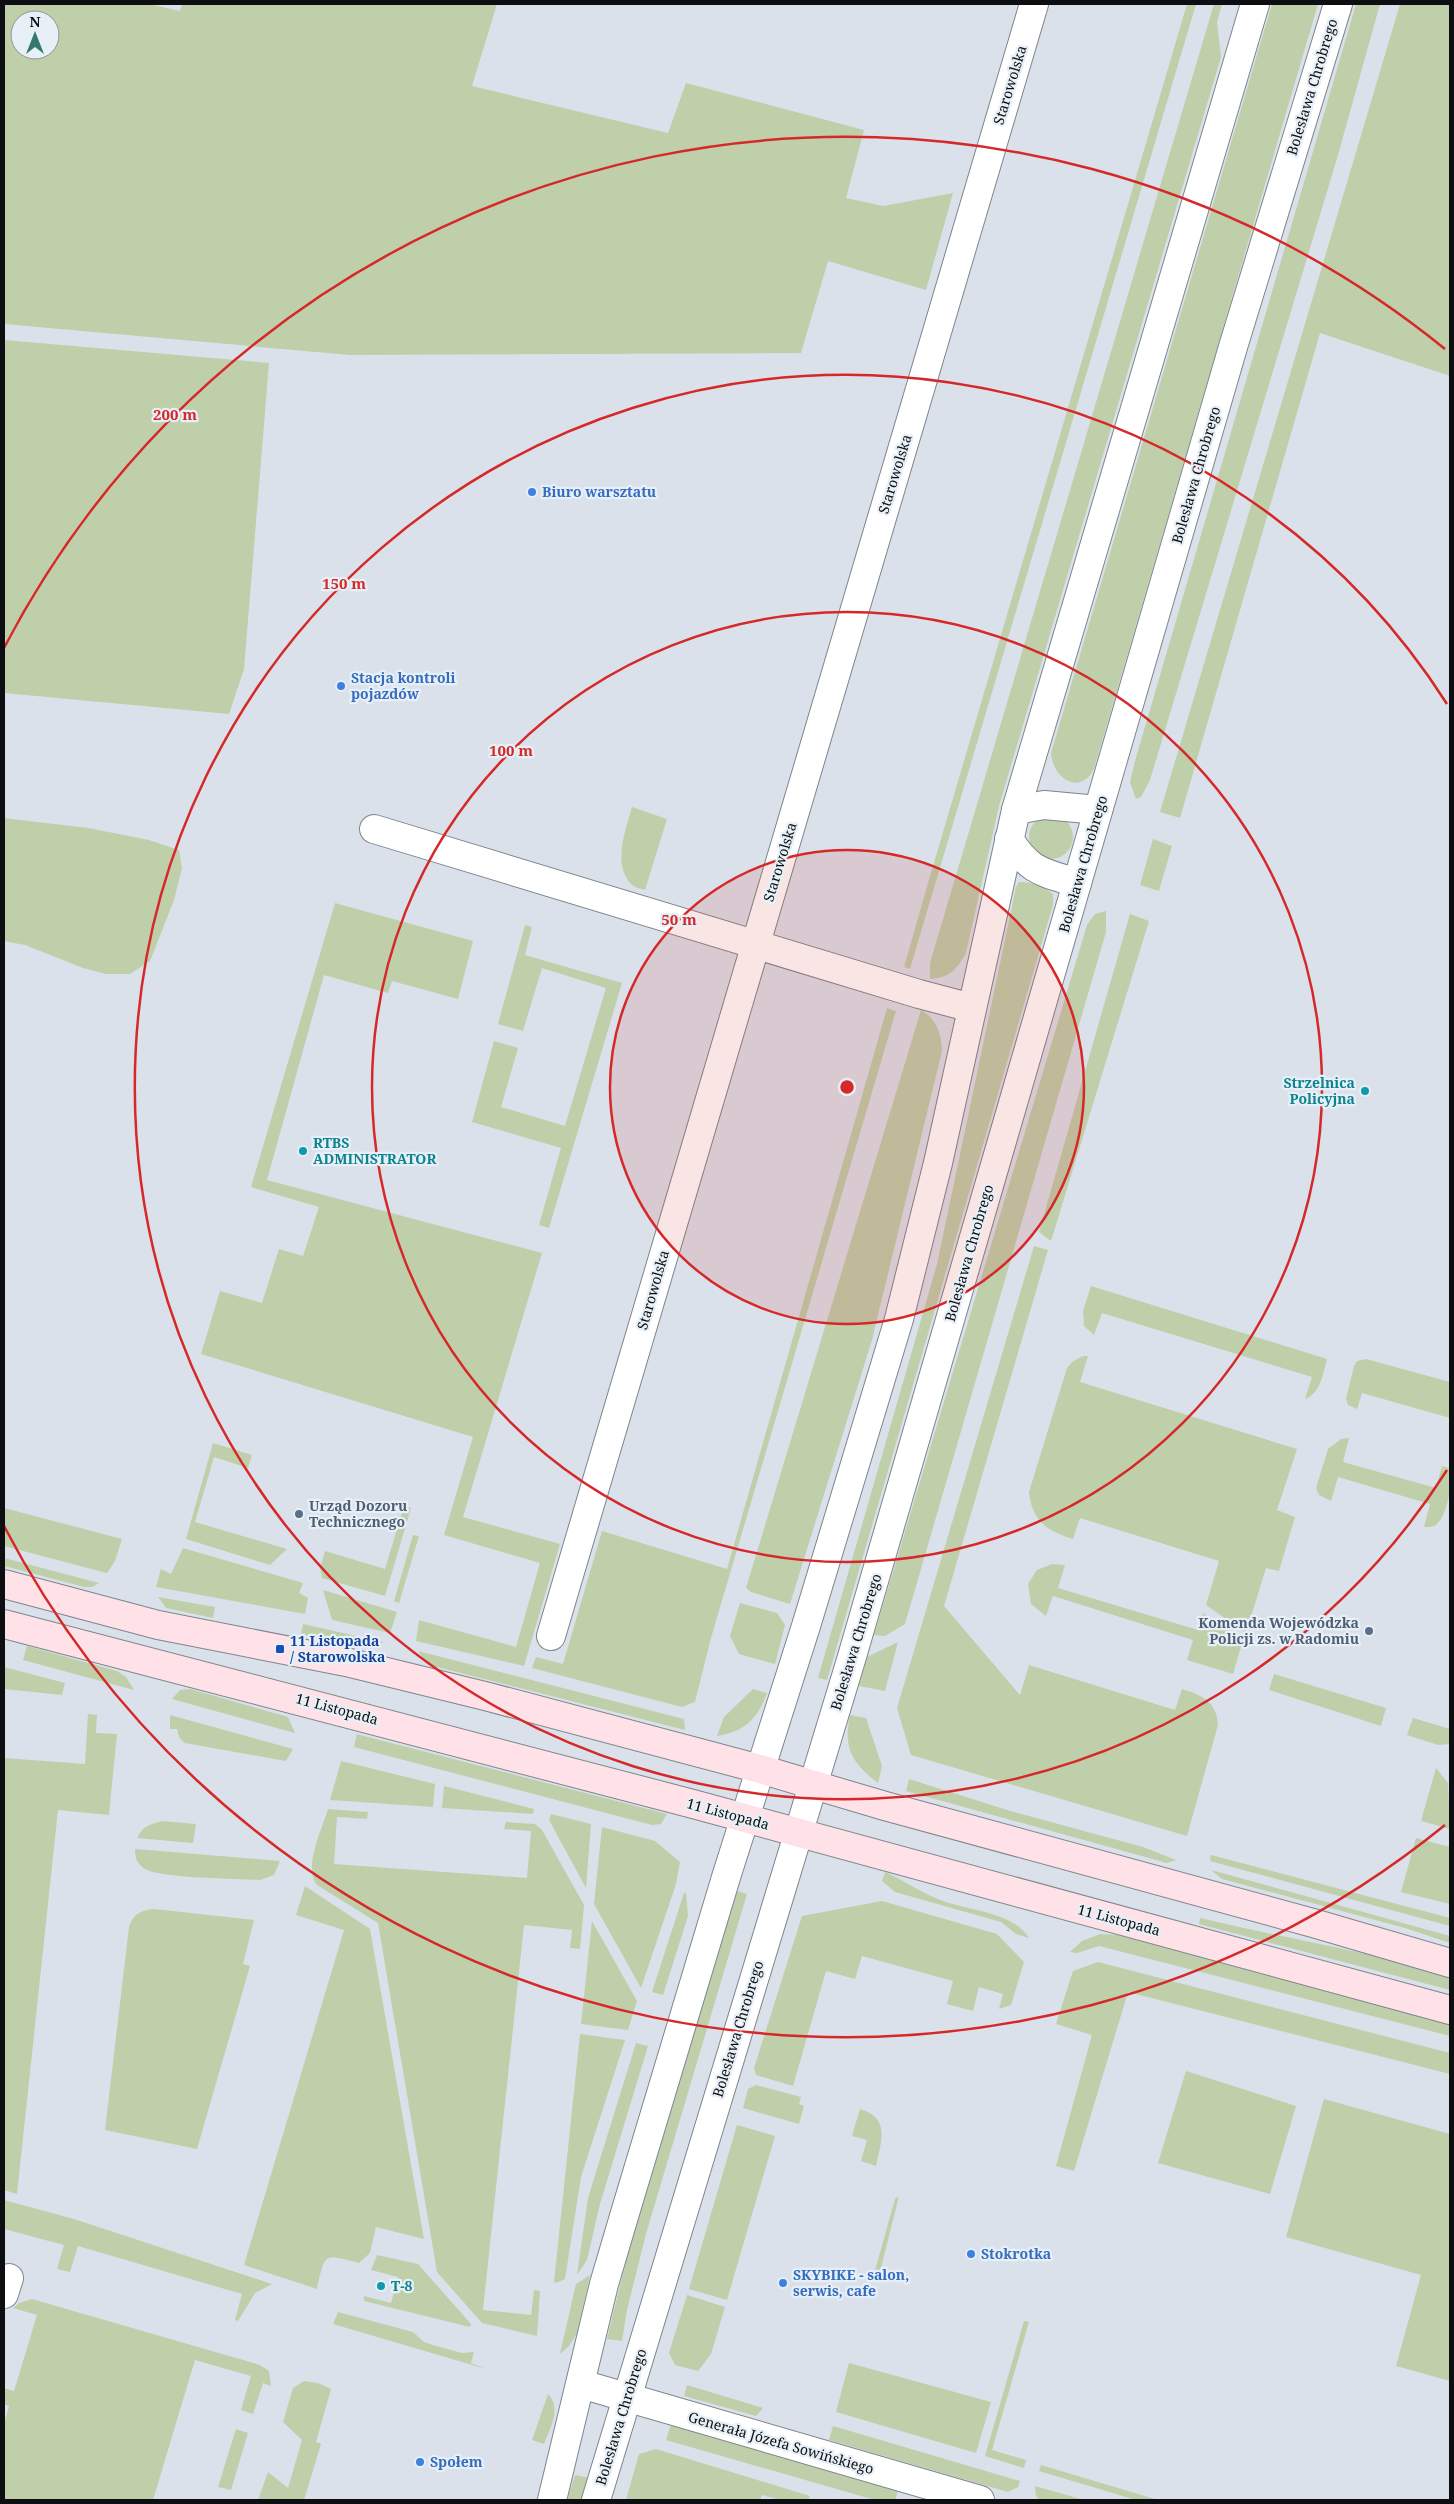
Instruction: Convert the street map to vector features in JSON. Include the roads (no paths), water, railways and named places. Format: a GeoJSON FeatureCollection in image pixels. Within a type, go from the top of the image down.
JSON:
{"type":"FeatureCollection","features":[{"type":"Feature","properties":{"kind":"main road"},"geometry":{"type":"LineString","coordinates":[[4,1584],[158,1625],[394,1673],[760,1769],[1450,1963]]}},
{"type":"Feature","properties":{"kind":"main road","name":"11 Listopada"},"geometry":{"type":"LineString","coordinates":[[4,1624],[293,1698],[746,1818],[1450,2010]]}},
{"type":"Feature","properties":{"kind":"street","name":"Starowolska"},"geometry":{"type":"LineString","coordinates":[[551,1636],[1034,4]]}},
{"type":"Feature","properties":{"kind":"street"},"geometry":{"type":"LineString","coordinates":[[552,2500],[612,2258],[727,1874],[746,1818],[899,1319],[919,1245],[1016,810],[1255,4]]}},
{"type":"Feature","properties":{"kind":"street","name":"Bolesława Chrobrego"},"geometry":{"type":"LineString","coordinates":[[596,2500],[814,1784],[1230,356],[1338,4]]}},
{"type":"Feature","properties":{"kind":"street"},"geometry":{"type":"LineString","coordinates":[[1016,810],[1044,804],[1098,810]]}},
{"type":"Feature","properties":{"kind":"street"},"geometry":{"type":"LineString","coordinates":[[374,829],[914,993],[972,1008]]}},
{"type":"Feature","properties":{"kind":"street"},"geometry":{"type":"LineString","coordinates":[[1009,839],[1021,857],[1037,871],[1077,883]]}},
{"type":"Feature","properties":{"kind":"street","name":"Generała Józefa Sowińskiego"},"geometry":{"type":"LineString","coordinates":[[581,2384],[980,2500]]}},
{"type":"Feature","properties":{"kind":"place","name":"Biuro warsztatu"},"geometry":{"type":"Point","coordinates":[532,492]}},
{"type":"Feature","properties":{"kind":"place","name":"Stacja kontroli pojazdów"},"geometry":{"type":"Point","coordinates":[341,686]}},
{"type":"Feature","properties":{"kind":"place","name":"Strzelnica Policyjna"},"geometry":{"type":"Point","coordinates":[1365,1091]}},
{"type":"Feature","properties":{"kind":"place","name":"RTBS ADMINISTRATOR"},"geometry":{"type":"Point","coordinates":[303,1151]}},
{"type":"Feature","properties":{"kind":"place","name":"Urząd Dozoru Technicznego"},"geometry":{"type":"Point","coordinates":[299,1514]}},
{"type":"Feature","properties":{"kind":"place","name":"Komenda Wojewódzka Policji zs. w Radomiu"},"geometry":{"type":"Point","coordinates":[1369,1631]}},
{"type":"Feature","properties":{"kind":"place","name":"11 Listopada / Starowolska"},"geometry":{"type":"Point","coordinates":[280,1649]}},
{"type":"Feature","properties":{"kind":"place","name":"Stokrotka"},"geometry":{"type":"Point","coordinates":[971,2254]}},
{"type":"Feature","properties":{"kind":"place","name":"SKYBIKE - salon, serwis, cafe"},"geometry":{"type":"Point","coordinates":[783,2283]}},
{"type":"Feature","properties":{"kind":"place","name":"T-8"},"geometry":{"type":"Point","coordinates":[381,2286]}},
{"type":"Feature","properties":{"kind":"place","name":"Społem"},"geometry":{"type":"Point","coordinates":[420,2462]}}]}
